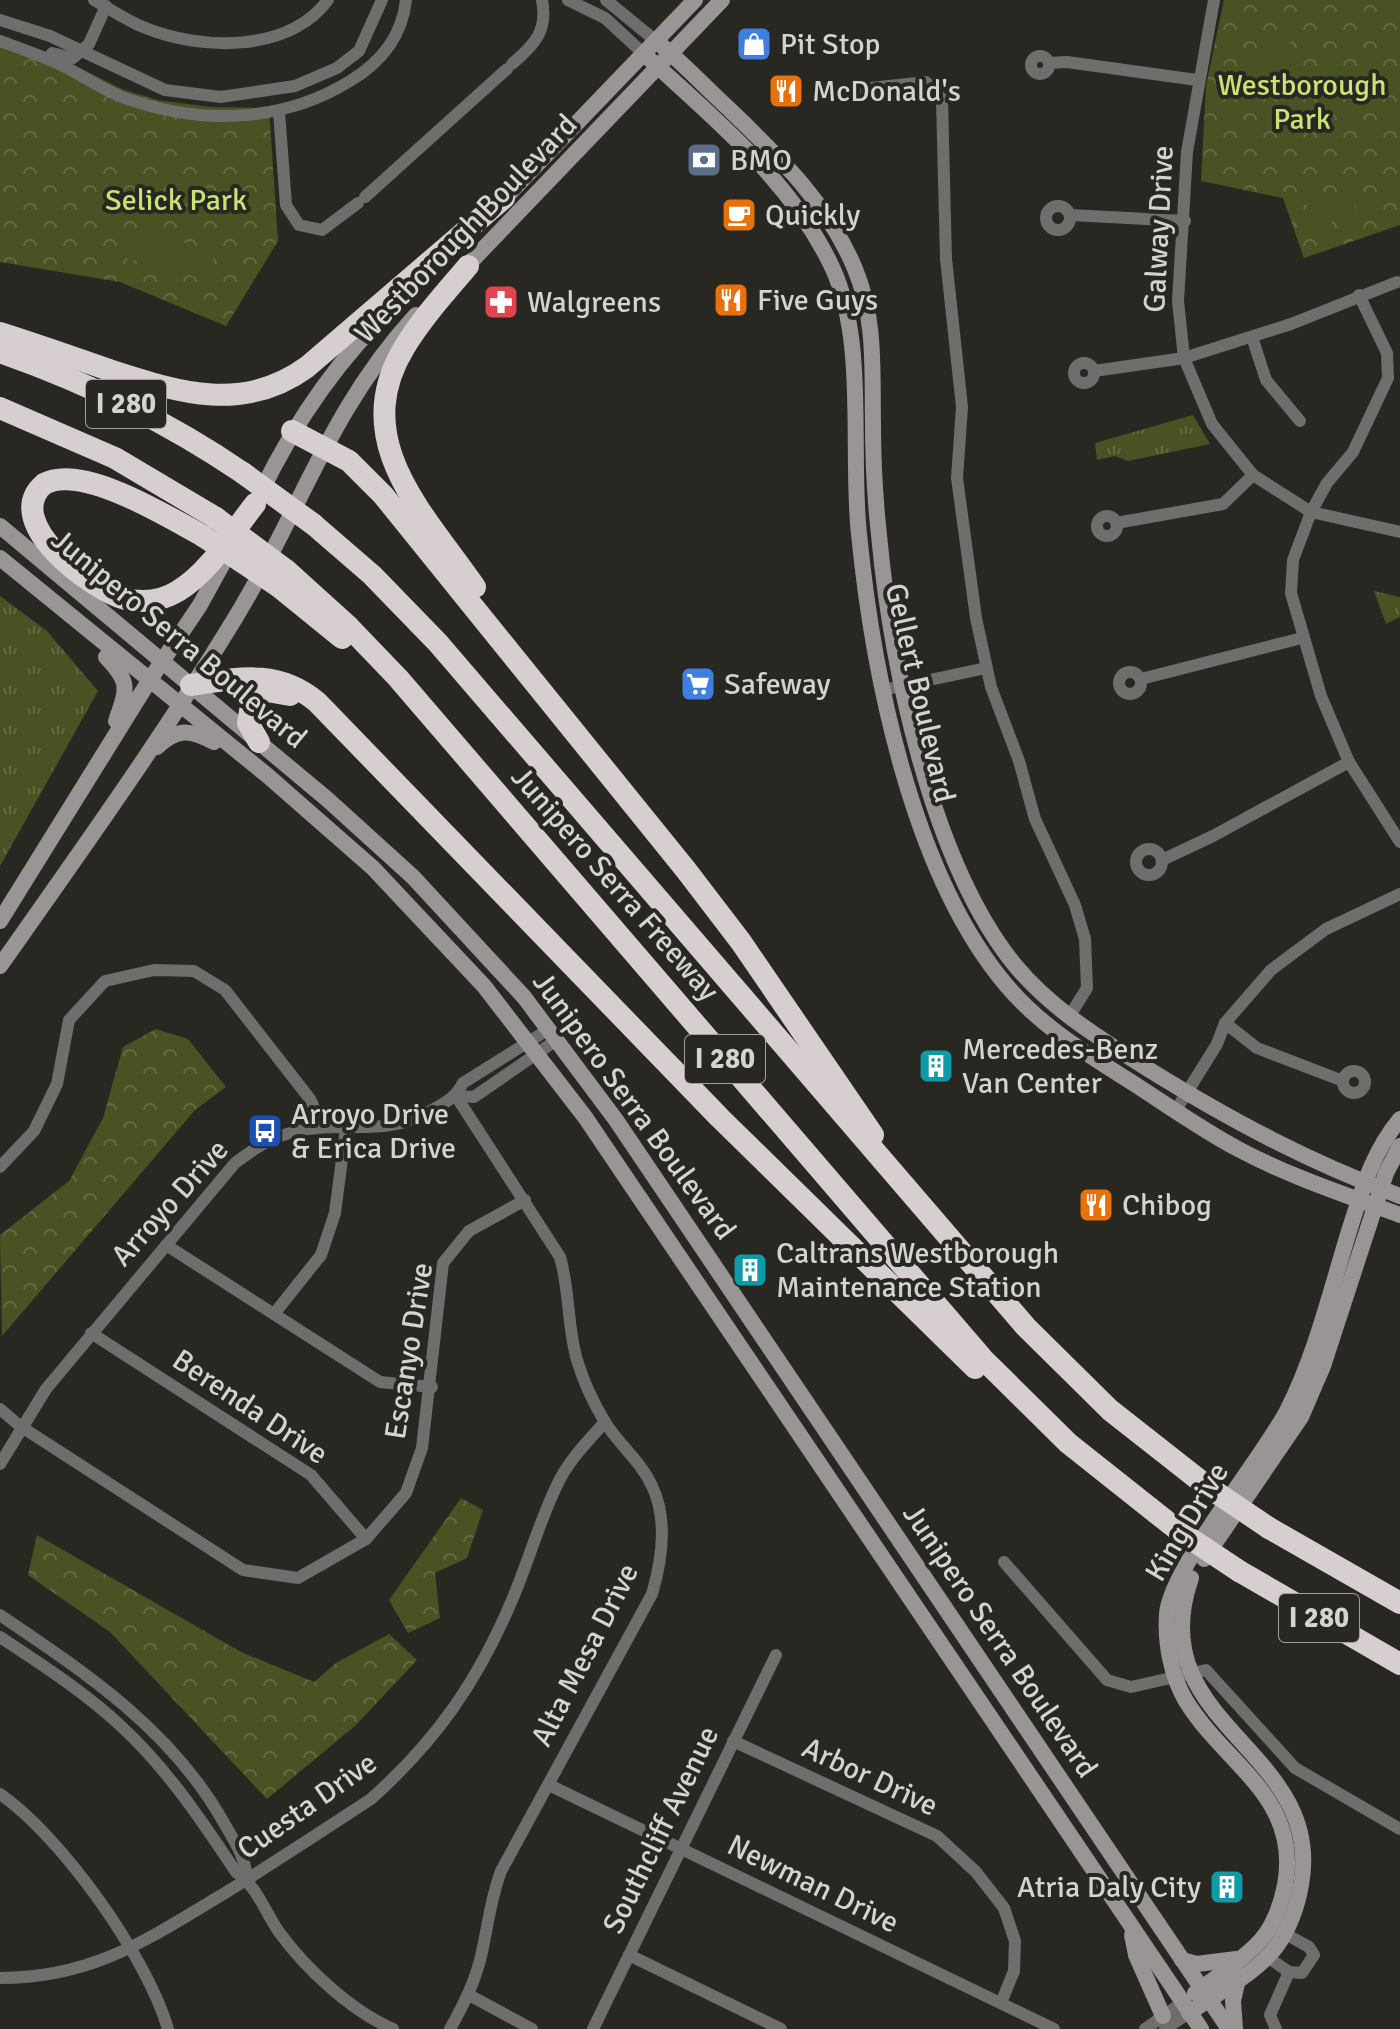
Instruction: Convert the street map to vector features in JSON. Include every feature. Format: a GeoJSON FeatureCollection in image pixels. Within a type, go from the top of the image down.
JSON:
{"type":"FeatureCollection","features":[{"type":"Feature","properties":{"kind":"highway"},"geometry":{"type":"LineString","coordinates":[[0,333],[182,392],[217,397],[253,393],[287,380],[307,367],[504,198]]}},
{"type":"Feature","properties":{"kind":"highway"},"geometry":{"type":"LineString","coordinates":[[468,266],[399,356],[385,392],[383,426],[397,472],[500,624],[503,640]]}},
{"type":"Feature","properties":{"kind":"highway","name":"Junipero Serra Freeway"},"geometry":{"type":"LineString","coordinates":[[0,352],[111,397],[174,430],[243,473],[313,524],[381,583],[438,643],[882,1162],[1059,1361],[1128,1425],[1208,1487],[1269,1528],[1400,1603]]}},
{"type":"Feature","properties":{"kind":"highway","name":"Junipero Serra Freeway"},"geometry":{"type":"LineString","coordinates":[[0,408],[115,458],[349,627],[413,695],[975,1351],[1050,1427],[1103,1473],[1179,1531],[1239,1571],[1400,1664]]}},
{"type":"Feature","properties":{"kind":"highway"},"geometry":{"type":"LineString","coordinates":[[292,431],[349,461],[370,480],[503,640],[737,937],[870,1127],[882,1162]]}},
{"type":"Feature","properties":{"kind":"highway"},"geometry":{"type":"LineString","coordinates":[[209,527],[71,478],[44,484],[31,507],[35,529],[56,551],[108,591],[141,601],[171,595],[192,582],[255,504]]}},
{"type":"Feature","properties":{"kind":"highway"},"geometry":{"type":"LineString","coordinates":[[191,685],[256,676],[281,680],[306,692],[349,731],[720,1118],[940,1337],[1103,1473]]}},
{"type":"Feature","properties":{"kind":"highway"},"geometry":{"type":"LineString","coordinates":[[254,751],[247,714],[252,700],[267,691],[302,700],[349,731]]}},
{"type":"Feature","properties":{"kind":"main road","name":"Westborough Boulevard"},"geometry":{"type":"LineString","coordinates":[[0,921],[218,575],[292,431],[360,340],[504,198],[695,0]]}},
{"type":"Feature","properties":{"kind":"main road","name":"Westborough Boulevard"},"geometry":{"type":"LineString","coordinates":[[0,966],[238,613],[323,446],[376,362],[418,313],[468,266],[722,0]]}},
{"type":"Feature","properties":{"kind":"main road","name":"Gellert Boulevard"},"geometry":{"type":"LineString","coordinates":[[656,41],[673,54],[800,180],[828,217],[857,273],[873,347],[873,455],[880,551],[903,686],[938,810],[974,901],[1015,965],[1069,1017],[1186,1093],[1283,1148],[1400,1196]]}},
{"type":"Feature","properties":{"kind":"main road","name":"Gellert Boulevard"},"geometry":{"type":"LineString","coordinates":[[644,54],[785,192],[826,254],[843,293],[853,346],[858,534],[883,690],[929,844],[950,897],[977,946],[1009,988],[1045,1024],[1176,1110],[1240,1150],[1359,1201],[1400,1215]]}},
{"type":"Feature","properties":{"kind":"main road","name":"Junipero Serra Boulevard"},"geometry":{"type":"LineString","coordinates":[[0,526],[191,685],[406,901],[534,1048],[1201,2029]]}},
{"type":"Feature","properties":{"kind":"main road","name":"Junipero Serra Boulevard"},"geometry":{"type":"LineString","coordinates":[[0,558],[178,704],[254,751],[413,877],[486,953],[553,1034],[616,1120],[1205,1994],[1232,2029]]}},
{"type":"Feature","properties":{"kind":"main road"},"geometry":{"type":"LineString","coordinates":[[56,604],[126,681],[126,692],[108,747]]}},
{"type":"Feature","properties":{"kind":"main road"},"geometry":{"type":"LineString","coordinates":[[138,764],[167,737],[185,731],[254,751]]}},
{"type":"Feature","properties":{"kind":"main road","name":"King Drive"},"geometry":{"type":"LineString","coordinates":[[1205,1994],[1238,1979],[1266,1956],[1284,1933],[1298,1898],[1303,1873],[1298,1826],[1275,1779],[1182,1674],[1168,1646],[1168,1608],[1182,1571],[1287,1411],[1309,1360],[1368,1167],[1400,1119]]}},
{"type":"Feature","properties":{"kind":"main road","name":"King Drive"},"geometry":{"type":"LineString","coordinates":[[1186,2008],[1246,1956],[1275,1917],[1283,1894],[1287,1862],[1283,1830],[1275,1808],[1186,1701],[1182,1674],[1181,1614],[1191,1576],[1267,1472],[1301,1417],[1323,1366],[1381,1189],[1400,1146]]}},
{"type":"Feature","properties":{"kind":"main road"},"geometry":{"type":"LineString","coordinates":[[1130,1925],[1136,1955],[1164,2023]]}},
{"type":"Feature","properties":{"kind":"main road"},"geometry":{"type":"LineString","coordinates":[[1182,1960],[1211,1964],[1246,1956]]}},
{"type":"Feature","properties":{"kind":"main road"},"geometry":{"type":"LineString","coordinates":[[1232,2029],[1238,1979]]}},
{"type":"Feature","properties":{"kind":"street"},"geometry":{"type":"LineString","coordinates":[[4,43],[21,40],[73,58],[81,52],[100,3],[144,28],[243,43],[279,37],[314,18],[328,0]]}},
{"type":"Feature","properties":{"kind":"street"},"geometry":{"type":"LineString","coordinates":[[0,20],[50,36],[165,90],[221,97],[295,86],[337,68],[359,51],[382,0]]}},
{"type":"Feature","properties":{"kind":"street"},"geometry":{"type":"LineString","coordinates":[[4,43],[57,63],[119,96],[164,110],[214,116],[279,112],[325,96],[374,65],[393,43],[406,0]]}},
{"type":"Feature","properties":{"kind":"street"},"geometry":{"type":"LineString","coordinates":[[279,112],[286,205],[299,225],[322,230],[361,200],[510,66],[539,34],[546,19],[542,0]]}},
{"type":"Feature","properties":{"kind":"street","name":"Gellert Boulevard"},"geometry":{"type":"LineString","coordinates":[[568,0],[605,18],[644,54]]}},
{"type":"Feature","properties":{"kind":"street","name":"Gellert Boulevard"},"geometry":{"type":"LineString","coordinates":[[606,0],[656,41]]}},
{"type":"Feature","properties":{"kind":"street","name":"Galway Drive"},"geometry":{"type":"LineString","coordinates":[[1214,0],[1197,80],[1187,152],[1178,301],[1184,358],[1207,414],[1228,447],[1253,475],[1311,512],[1400,532]]}},
{"type":"Feature","properties":{"kind":"street"},"geometry":{"type":"LineString","coordinates":[[1049,63],[1067,62],[1197,80]]}},
{"type":"Feature","properties":{"kind":"street"},"geometry":{"type":"LineString","coordinates":[[861,89],[926,82],[942,99],[946,259],[962,407],[957,478],[976,618],[986,668],[1035,819],[1075,905],[1085,939],[1087,988],[1069,1017]]}},
{"type":"Feature","properties":{"kind":"street"},"geometry":{"type":"LineString","coordinates":[[1070,215],[1185,221]]}},
{"type":"Feature","properties":{"kind":"street"},"geometry":{"type":"LineString","coordinates":[[1094,371],[1184,358],[1252,337],[1397,282]]}},
{"type":"Feature","properties":{"kind":"street"},"geometry":{"type":"LineString","coordinates":[[1359,295],[1387,353],[1388,378],[1353,452],[1327,483],[1311,512],[1291,577],[1302,638],[1321,696],[1349,762],[1400,842]]}},
{"type":"Feature","properties":{"kind":"street"},"geometry":{"type":"LineString","coordinates":[[1252,337],[1266,380],[1300,421]]}},
{"type":"Feature","properties":{"kind":"street"},"geometry":{"type":"LineString","coordinates":[[1116,523],[1223,504],[1253,475]]}},
{"type":"Feature","properties":{"kind":"street"},"geometry":{"type":"LineString","coordinates":[[1141,679],[1302,638]]}},
{"type":"Feature","properties":{"kind":"street"},"geometry":{"type":"LineString","coordinates":[[883,690],[986,668]]}},
{"type":"Feature","properties":{"kind":"street"},"geometry":{"type":"LineString","coordinates":[[1162,860],[1193,847],[1349,762]]}},
{"type":"Feature","properties":{"kind":"street"},"geometry":{"type":"LineString","coordinates":[[1176,1110],[1217,1044],[1225,1023],[1282,962],[1326,929],[1400,894]]}},
{"type":"Feature","properties":{"kind":"street"},"geometry":{"type":"LineString","coordinates":[[0,1167],[34,1131],[57,1084],[69,1020],[105,981],[154,970],[194,971],[225,990],[310,1099],[323,1127]]}},
{"type":"Feature","properties":{"kind":"street"},"geometry":{"type":"LineString","coordinates":[[1225,1023],[1257,1048],[1343,1081]]}},
{"type":"Feature","properties":{"kind":"street","name":"Arroyo Drive"},"geometry":{"type":"LineString","coordinates":[[0,1464],[20,1426],[91,1333],[235,1163],[254,1148],[273,1138],[323,1127],[397,1127],[456,1096],[474,1097],[553,1034]]}},
{"type":"Feature","properties":{"kind":"street","name":"Alta Mesa Drive"},"geometry":{"type":"LineString","coordinates":[[450,2029],[469,1995],[482,1954],[491,1898],[501,1871],[652,1594],[660,1568],[662,1530],[653,1487],[605,1422],[577,1362],[570,1327],[568,1282],[560,1257],[456,1096]]}},
{"type":"Feature","properties":{"kind":"street"},"geometry":{"type":"LineString","coordinates":[[274,1314],[321,1255],[335,1213],[346,1128]]}},
{"type":"Feature","properties":{"kind":"street","name":"Escanyo Drive"},"geometry":{"type":"LineString","coordinates":[[0,1409],[20,1426],[243,1570],[298,1578],[366,1539],[406,1493],[422,1448],[432,1387],[443,1263],[469,1231],[525,1200]]}},
{"type":"Feature","properties":{"kind":"street"},"geometry":{"type":"LineString","coordinates":[[166,1245],[380,1382],[432,1387]]}},
{"type":"Feature","properties":{"kind":"street","name":"Berenda Drive"},"geometry":{"type":"LineString","coordinates":[[91,1333],[311,1475],[366,1539]]}},
{"type":"Feature","properties":{"kind":"street","name":"Cuesta Drive"},"geometry":{"type":"LineString","coordinates":[[0,1978],[27,1978],[82,1968],[132,1950],[371,1799],[420,1753],[455,1710],[512,1601],[557,1484],[573,1457],[605,1422]]}},
{"type":"Feature","properties":{"kind":"street"},"geometry":{"type":"LineString","coordinates":[[1004,1562],[1107,1680],[1131,1687],[1206,1670],[1222,1684],[1295,1768],[1400,1829]]}},
{"type":"Feature","properties":{"kind":"street"},"geometry":{"type":"LineString","coordinates":[[0,1615],[89,1674],[138,1714],[205,1791],[246,1863],[247,1880]]}},
{"type":"Feature","properties":{"kind":"street"},"geometry":{"type":"LineString","coordinates":[[0,1637],[63,1678],[123,1727],[170,1778],[236,1872],[247,1880],[280,1934],[331,1988],[393,2029]]}},
{"type":"Feature","properties":{"kind":"street","name":"Southcliff Avenue"},"geometry":{"type":"LineString","coordinates":[[593,2029],[776,1655]]}},
{"type":"Feature","properties":{"kind":"street","name":"Arbor Drive"},"geometry":{"type":"LineString","coordinates":[[733,1741],[937,1836],[976,1872],[1004,1908],[1015,1941],[1014,1971],[1001,2003]]}},
{"type":"Feature","properties":{"kind":"street","name":"Newman Drive"},"geometry":{"type":"LineString","coordinates":[[549,1785],[1054,2029]]}},
{"type":"Feature","properties":{"kind":"street"},"geometry":{"type":"LineString","coordinates":[[0,1794],[62,1854],[132,1950],[168,2029]]}},
{"type":"Feature","properties":{"kind":"street"},"geometry":{"type":"LineString","coordinates":[[1266,1956],[1289,1972],[1302,1973],[1314,1955],[1309,1947],[1284,1933]]}},
{"type":"Feature","properties":{"kind":"street"},"geometry":{"type":"LineString","coordinates":[[629,1955],[781,2029]]}},
{"type":"Feature","properties":{"kind":"street"},"geometry":{"type":"LineString","coordinates":[[1276,2029],[1270,2015],[1289,1972]]}},
{"type":"Feature","properties":{"kind":"street"},"geometry":{"type":"LineString","coordinates":[[469,1995],[532,2029]]}},
{"type":"Feature","properties":{"kind":"street","name":"King Drive"},"geometry":{"type":"LineString","coordinates":[[1145,2029],[1164,2023],[1186,2008]]}},
{"type":"Feature","properties":{"kind":"green space","name":"Westborough Park"},"geometry":{"type":"Polygon","coordinates":[[[1224,0],[1400,0],[1400,225],[1304,258],[1283,198],[1201,181],[1206,86],[1224,0]]]}},
{"type":"Feature","properties":{"kind":"green space"},"geometry":{"type":"Polygon","coordinates":[[[1268,30],[1292,36],[1284,73],[1259,68],[1268,30]]]}},
{"type":"Feature","properties":{"kind":"green space","name":"Selick Park"},"geometry":{"type":"Polygon","coordinates":[[[0,37],[54,55],[122,89],[157,100],[211,107],[269,108],[278,241],[226,326],[120,282],[0,262],[0,37]]]}},
{"type":"Feature","properties":{"kind":"green space"},"geometry":{"type":"Polygon","coordinates":[[[1349,189],[1362,226],[1345,232],[1333,195],[1349,189]]]}},
{"type":"Feature","properties":{"kind":"green space"},"geometry":{"type":"Polygon","coordinates":[[[1324,198],[1336,235],[1319,240],[1307,204],[1324,198]]]}},
{"type":"Feature","properties":{"kind":"green space"},"geometry":{"type":"Polygon","coordinates":[[[134,229],[215,251],[207,280],[126,258],[134,229]]]}},
{"type":"Feature","properties":{"kind":"green space"},"geometry":{"type":"Polygon","coordinates":[[[1193,415],[1210,444],[1128,461],[1115,456],[1097,460],[1095,443],[1193,415]]]}},
{"type":"Feature","properties":{"kind":"green space"},"geometry":{"type":"Polygon","coordinates":[[[1374,591],[1400,597],[1400,617],[1386,624],[1374,591]]]}},
{"type":"Feature","properties":{"kind":"green space"},"geometry":{"type":"Polygon","coordinates":[[[0,596],[47,631],[98,691],[0,866],[0,596]]]}},
{"type":"Feature","properties":{"kind":"green space"},"geometry":{"type":"Polygon","coordinates":[[[156,1029],[188,1039],[226,1087],[195,1110],[2,1336],[0,1235],[69,1181],[103,1118],[123,1047],[156,1029]]]}},
{"type":"Feature","properties":{"kind":"green space"},"geometry":{"type":"Polygon","coordinates":[[[461,1498],[483,1510],[467,1558],[435,1573],[440,1618],[408,1633],[389,1600],[461,1498]]]}},
{"type":"Feature","properties":{"kind":"green space"},"geometry":{"type":"Polygon","coordinates":[[[37,1535],[241,1652],[314,1682],[336,1663],[389,1634],[417,1660],[356,1725],[267,1799],[110,1632],[28,1575],[37,1535]]]}},
{"type":"Feature","properties":{"kind":"place","name":"Pit Stop"},"geometry":{"type":"Point","coordinates":[754,44]}},
{"type":"Feature","properties":{"kind":"place","name":"McDonald's"},"geometry":{"type":"Point","coordinates":[786,91]}},
{"type":"Feature","properties":{"kind":"place","name":"BMO"},"geometry":{"type":"Point","coordinates":[704,160]}},
{"type":"Feature","properties":{"kind":"place","name":"Quickly"},"geometry":{"type":"Point","coordinates":[739,215]}},
{"type":"Feature","properties":{"kind":"place","name":"Five Guys"},"geometry":{"type":"Point","coordinates":[731,300]}},
{"type":"Feature","properties":{"kind":"place","name":"Walgreens"},"geometry":{"type":"Point","coordinates":[501,302]}},
{"type":"Feature","properties":{"kind":"place","name":"Safeway"},"geometry":{"type":"Point","coordinates":[698,684]}},
{"type":"Feature","properties":{"kind":"place","name":"Mercedes-Benz Van Center"},"geometry":{"type":"Point","coordinates":[936,1066]}},
{"type":"Feature","properties":{"kind":"place","name":"Arroyo Drive & Erica Drive"},"geometry":{"type":"Point","coordinates":[265,1131]}},
{"type":"Feature","properties":{"kind":"place","name":"Chibog"},"geometry":{"type":"Point","coordinates":[1096,1205]}},
{"type":"Feature","properties":{"kind":"place","name":"Caltrans Westborough Maintenance Station"},"geometry":{"type":"Point","coordinates":[750,1270]}},
{"type":"Feature","properties":{"kind":"place","name":"Atria Daly City"},"geometry":{"type":"Point","coordinates":[1227,1887]}}]}
